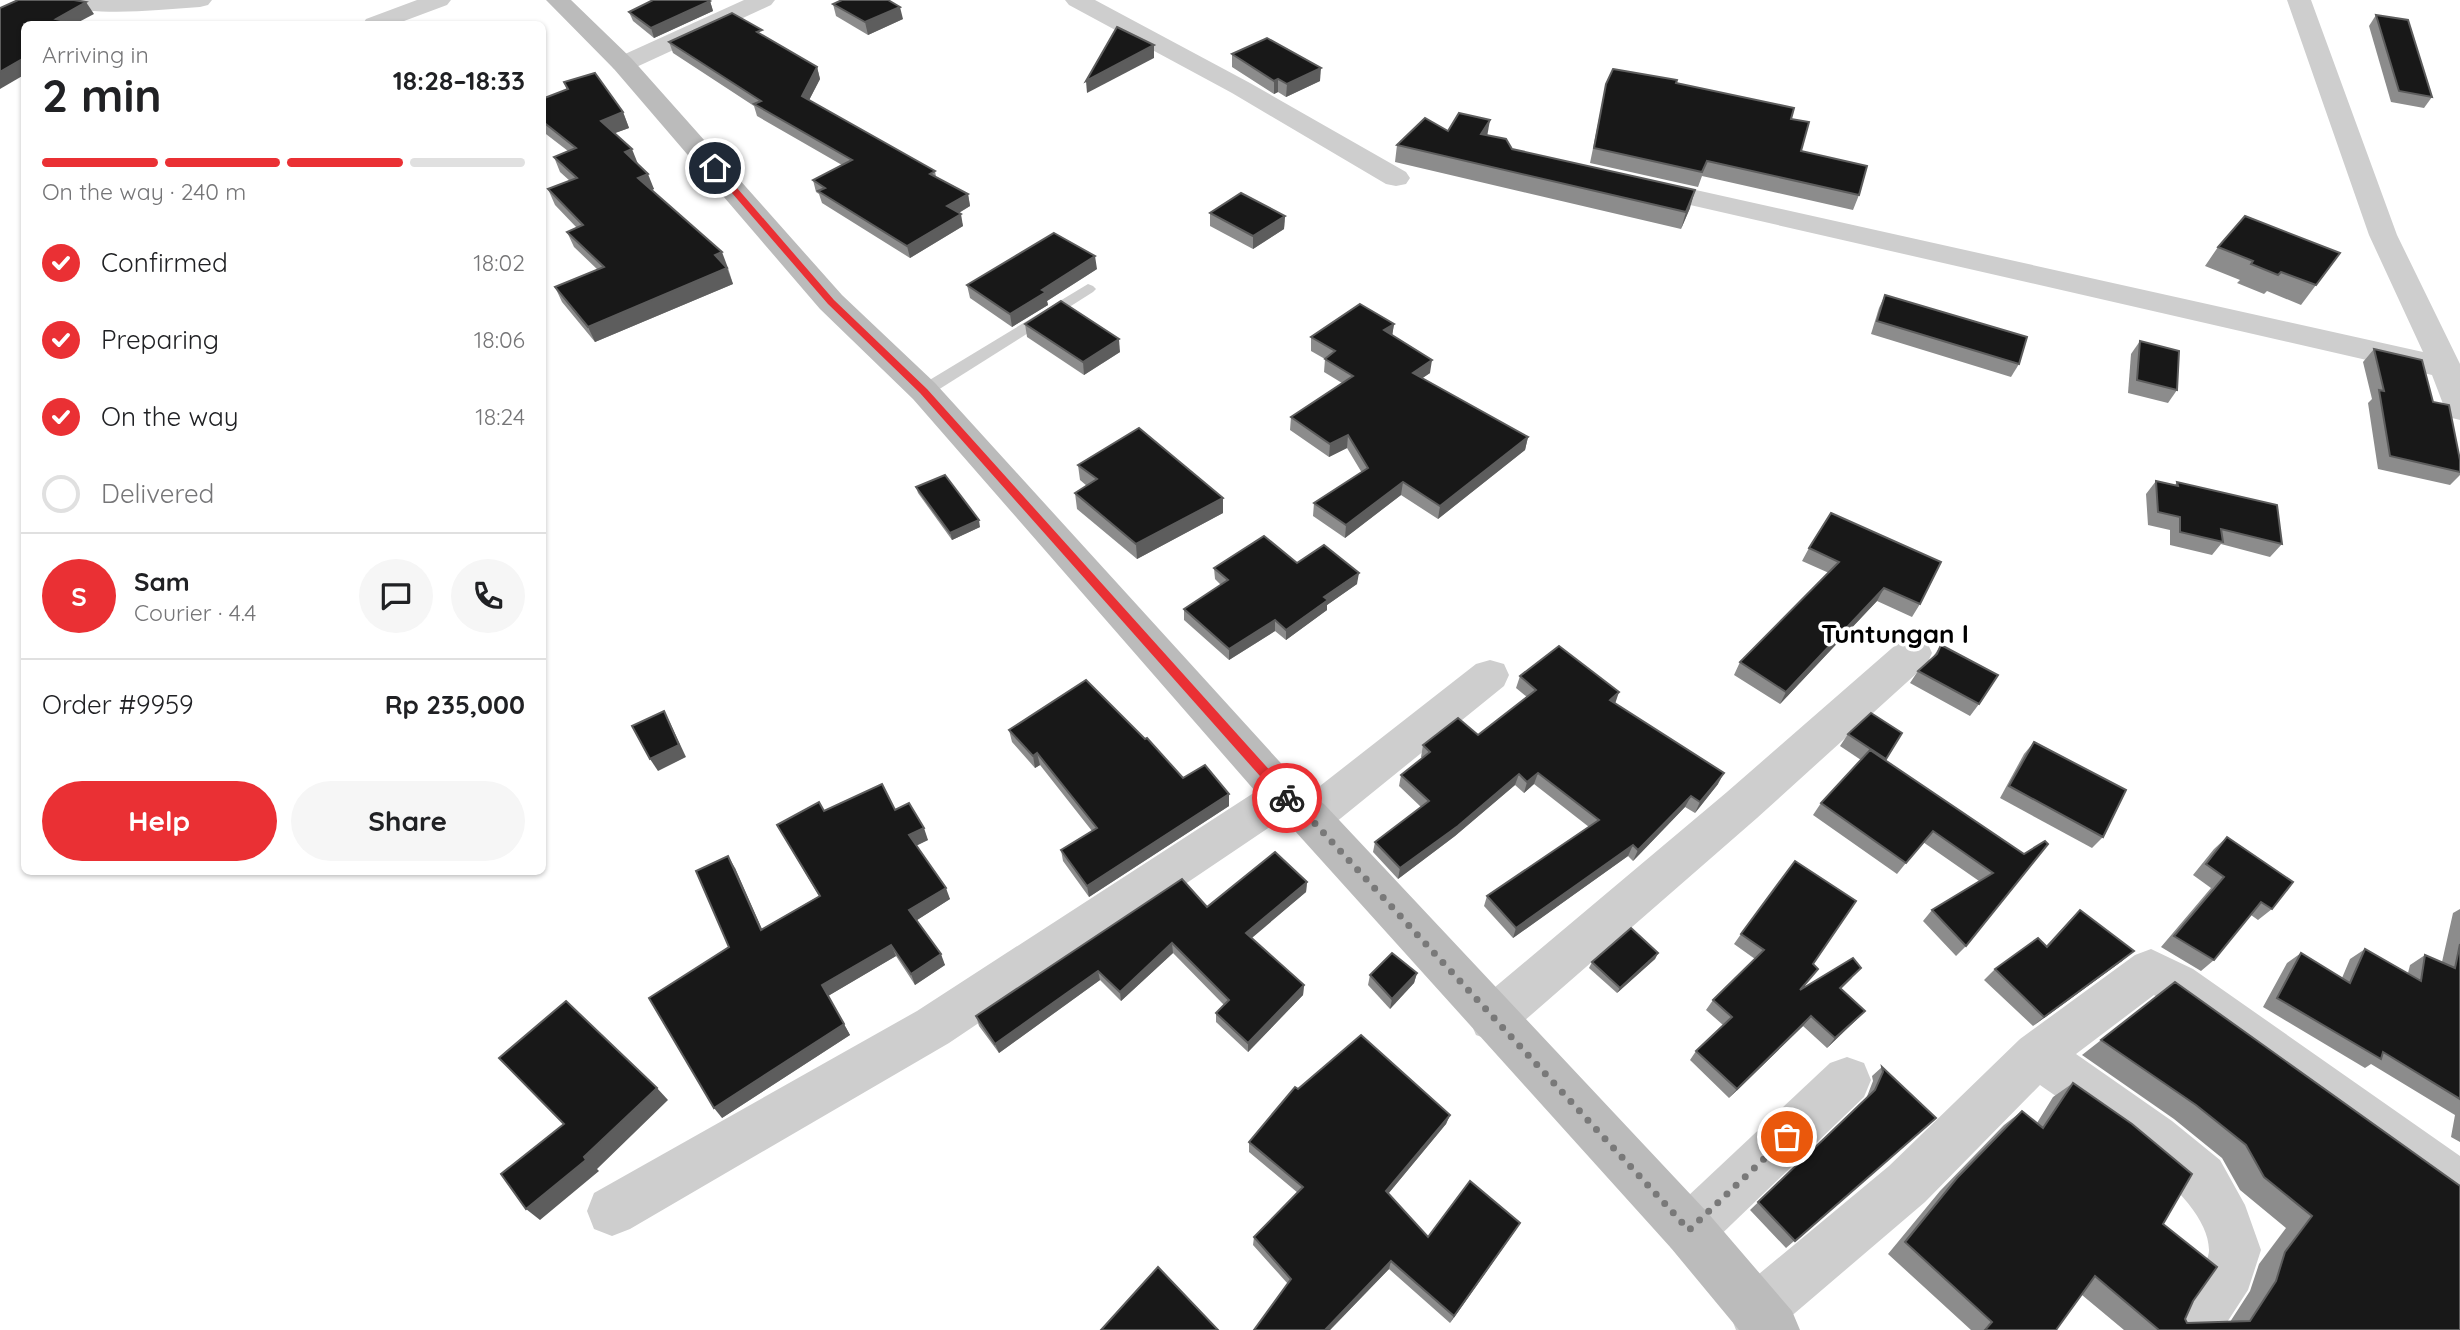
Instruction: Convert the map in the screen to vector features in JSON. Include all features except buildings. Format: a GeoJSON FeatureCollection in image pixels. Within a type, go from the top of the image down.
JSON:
{"type":"FeatureCollection","features":[{"type":"Feature","properties":{"kind":"street"},"geometry":{"type":"LineString","coordinates":[[64,0],[114,5],[201,0]]}},
{"type":"Feature","properties":{"kind":"street"},"geometry":{"type":"LineString","coordinates":[[383,21],[439,0]]}},
{"type":"Feature","properties":{"kind":"street"},"geometry":{"type":"LineString","coordinates":[[558,0],[623,64],[831,302],[924,391],[1297,807],[1689,1230],[1764,1321],[2037,1055],[2151,970],[2177,984],[2460,1186]]}},
{"type":"Feature","properties":{"kind":"street"},"geometry":{"type":"LineString","coordinates":[[623,64],[763,0]]}},
{"type":"Feature","properties":{"kind":"street"},"geometry":{"type":"LineString","coordinates":[[1077,0],[1241,89],[1396,178]]}},
{"type":"Feature","properties":{"kind":"street"},"geometry":{"type":"LineString","coordinates":[[2300,0],[2383,235],[2446,368],[2460,409]]}},
{"type":"Feature","properties":{"kind":"street"},"geometry":{"type":"LineString","coordinates":[[1613,179],[2446,368]]}},
{"type":"Feature","properties":{"kind":"street"},"geometry":{"type":"LineString","coordinates":[[1492,1019],[1742,805],[1913,653]]}},
{"type":"Feature","properties":{"kind":"street"},"geometry":{"type":"LineString","coordinates":[[612,1211],[933,1027],[1297,807],[1490,675]]}},
{"type":"Feature","properties":{"kind":"street"},"geometry":{"type":"LineString","coordinates":[[2037,1055],[2155,1138],[2202,1178],[2227,1223],[2235,1250],[2230,1272],[2190,1330]]}},
{"type":"Feature","properties":{"kind":"street"},"geometry":{"type":"LineString","coordinates":[[1689,1230],[1847,1080]]}},
{"type":"Feature","properties":{"kind":"lane"},"geometry":{"type":"LineString","coordinates":[[924,391],[1088,289]]}},
{"type":"Feature","properties":{"kind":"way so far"},"geometry":{"type":"LineString","coordinates":[[1287,798],[1310,818],[1492,1019],[1689,1230],[1787,1137]]}},
{"type":"Feature","properties":{"kind":"district","name":"Tuntungan I"},"geometry":{"type":"Point","coordinates":[1895,633]}},
{"type":"Feature","properties":{"kind":"route"},"geometry":{"type":"LineString","coordinates":[[715,168],[831,302],[924,391],[1287,798]]}}]}
